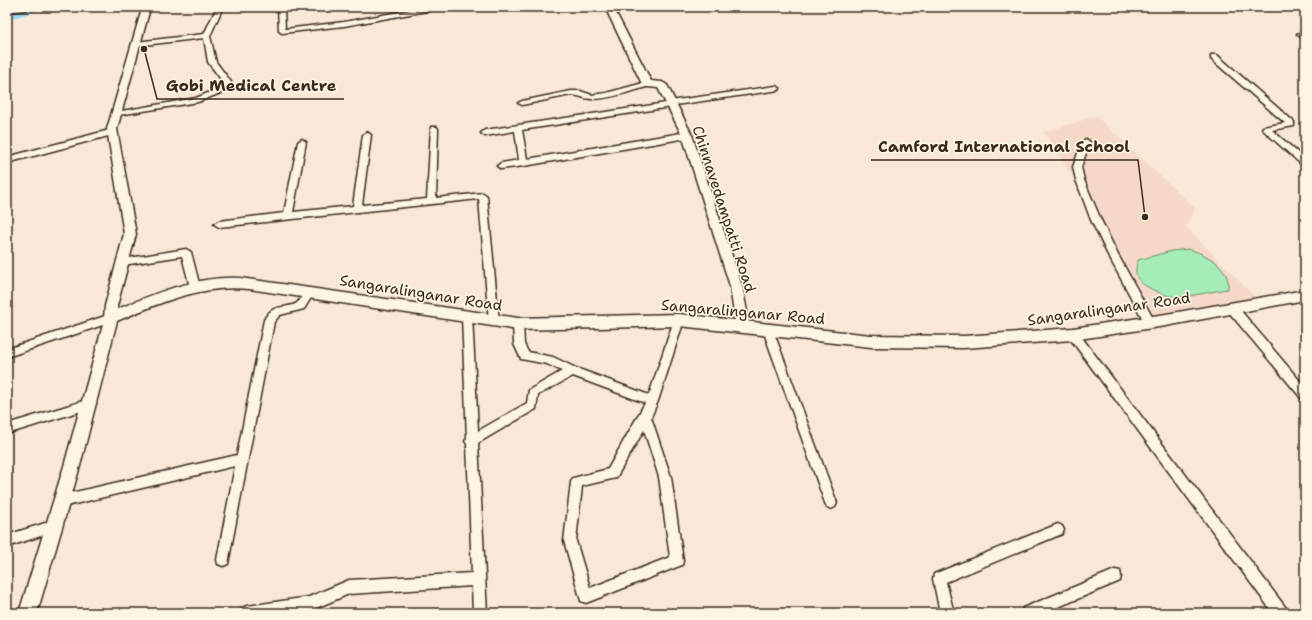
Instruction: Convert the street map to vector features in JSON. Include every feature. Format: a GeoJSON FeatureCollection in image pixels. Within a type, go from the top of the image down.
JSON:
{"type":"FeatureCollection","features":[{"type":"Feature","properties":{"kind":"main road","name":"Sangaralinganar Road"},"geometry":{"type":"LineString","coordinates":[[111,318],[142,304],[195,287],[223,283],[236,283],[518,324],[679,320],[871,341],[964,342],[1073,334],[1305,295]]}},
{"type":"Feature","properties":{"kind":"main road"},"geometry":{"type":"LineString","coordinates":[[28,613],[90,404],[111,318]]}},
{"type":"Feature","properties":{"kind":"street"},"geometry":{"type":"LineString","coordinates":[[7,9],[26,7]]}},
{"type":"Feature","properties":{"kind":"street"},"geometry":{"type":"LineString","coordinates":[[7,353],[111,318],[111,306],[130,234],[113,132],[116,114],[145,12],[144,7]]}},
{"type":"Feature","properties":{"kind":"street"},"geometry":{"type":"LineString","coordinates":[[116,114],[198,100],[225,88],[227,82],[212,62],[207,36],[220,7]]}},
{"type":"Feature","properties":{"kind":"street"},"geometry":{"type":"LineString","coordinates":[[281,7],[282,30],[344,24],[438,7]]}},
{"type":"Feature","properties":{"kind":"street"},"geometry":{"type":"LineString","coordinates":[[522,103],[571,93],[580,93],[591,97],[606,95],[647,84],[609,7]]}},
{"type":"Feature","properties":{"kind":"street"},"geometry":{"type":"LineString","coordinates":[[1305,33],[1300,34],[1305,38]]}},
{"type":"Feature","properties":{"kind":"street"},"geometry":{"type":"LineString","coordinates":[[136,44],[207,36]]}},
{"type":"Feature","properties":{"kind":"street"},"geometry":{"type":"LineString","coordinates":[[1214,57],[1291,124],[1266,129],[1305,163]]}},
{"type":"Feature","properties":{"kind":"street","name":"Chinnavedampatti Road"},"geometry":{"type":"LineString","coordinates":[[647,84],[662,85],[670,104],[687,135],[736,286],[743,327]]}},
{"type":"Feature","properties":{"kind":"street"},"geometry":{"type":"LineString","coordinates":[[485,133],[776,88]]}},
{"type":"Feature","properties":{"kind":"street"},"geometry":{"type":"LineString","coordinates":[[518,128],[524,162]]}},
{"type":"Feature","properties":{"kind":"street"},"geometry":{"type":"LineString","coordinates":[[431,201],[434,129]]}},
{"type":"Feature","properties":{"kind":"street"},"geometry":{"type":"LineString","coordinates":[[7,160],[113,132]]}},
{"type":"Feature","properties":{"kind":"street"},"geometry":{"type":"LineString","coordinates":[[357,208],[366,135]]}},
{"type":"Feature","properties":{"kind":"street"},"geometry":{"type":"LineString","coordinates":[[501,166],[687,135]]}},
{"type":"Feature","properties":{"kind":"street"},"geometry":{"type":"LineString","coordinates":[[288,216],[302,142]]}},
{"type":"Feature","properties":{"kind":"street"},"geometry":{"type":"LineString","coordinates":[[1086,142],[1077,167],[1080,180],[1112,254],[1150,322]]}},
{"type":"Feature","properties":{"kind":"street"},"geometry":{"type":"LineString","coordinates":[[219,224],[357,208],[483,196],[494,321]]}},
{"type":"Feature","properties":{"kind":"street"},"geometry":{"type":"LineString","coordinates":[[122,262],[186,252],[195,287]]}},
{"type":"Feature","properties":{"kind":"street"},"geometry":{"type":"LineString","coordinates":[[223,560],[269,320],[277,312],[300,306],[309,293]]}},
{"type":"Feature","properties":{"kind":"street"},"geometry":{"type":"LineString","coordinates":[[1232,308],[1305,395]]}},
{"type":"Feature","properties":{"kind":"street"},"geometry":{"type":"LineString","coordinates":[[467,316],[471,441],[480,613]]}},
{"type":"Feature","properties":{"kind":"street"},"geometry":{"type":"LineString","coordinates":[[645,417],[665,477],[677,561],[586,596],[570,541],[577,482],[612,474],[645,417],[652,401],[679,320]]}},
{"type":"Feature","properties":{"kind":"street"},"geometry":{"type":"LineString","coordinates":[[518,324],[519,344],[524,356],[549,360],[572,371],[652,401]]}},
{"type":"Feature","properties":{"kind":"street"},"geometry":{"type":"LineString","coordinates":[[768,330],[831,503]]}},
{"type":"Feature","properties":{"kind":"street"},"geometry":{"type":"LineString","coordinates":[[1073,334],[1281,613]]}},
{"type":"Feature","properties":{"kind":"street"},"geometry":{"type":"LineString","coordinates":[[471,441],[532,406],[532,393],[572,371]]}},
{"type":"Feature","properties":{"kind":"street"},"geometry":{"type":"LineString","coordinates":[[7,429],[90,404]]}},
{"type":"Feature","properties":{"kind":"street"},"geometry":{"type":"LineString","coordinates":[[62,501],[242,459]]}},
{"type":"Feature","properties":{"kind":"street"},"geometry":{"type":"LineString","coordinates":[[7,541],[55,526]]}},
{"type":"Feature","properties":{"kind":"street"},"geometry":{"type":"LineString","coordinates":[[947,613],[939,579],[1058,530]]}},
{"type":"Feature","properties":{"kind":"street"},"geometry":{"type":"LineString","coordinates":[[1028,613],[1115,576]]}},
{"type":"Feature","properties":{"kind":"street"},"geometry":{"type":"LineString","coordinates":[[247,613],[309,604],[349,587],[478,578]]}},
{"type":"Feature","properties":{"kind":"shaded area"},"geometry":{"type":"Polygon","coordinates":[[[1096,116],[1195,208],[1186,227],[1255,297],[1154,314],[1104,225],[1044,132],[1096,116]]]}},
{"type":"Feature","properties":{"kind":"green space"},"geometry":{"type":"Polygon","coordinates":[[[1188,249],[1202,254],[1216,262],[1226,274],[1228,289],[1190,296],[1175,297],[1157,292],[1142,284],[1138,278],[1136,274],[1136,267],[1138,260],[1171,251],[1188,249]]]}},
{"type":"Feature","properties":{"kind":"waterway"},"geometry":{"type":"LineString","coordinates":[[7,17],[40,7]]}},
{"type":"Feature","properties":{"kind":"place","name":"Gobi Medical Centre"},"geometry":{"type":"Point","coordinates":[144,49]}},
{"type":"Feature","properties":{"kind":"place","name":"Camford International School"},"geometry":{"type":"Point","coordinates":[1145,217]}}]}
